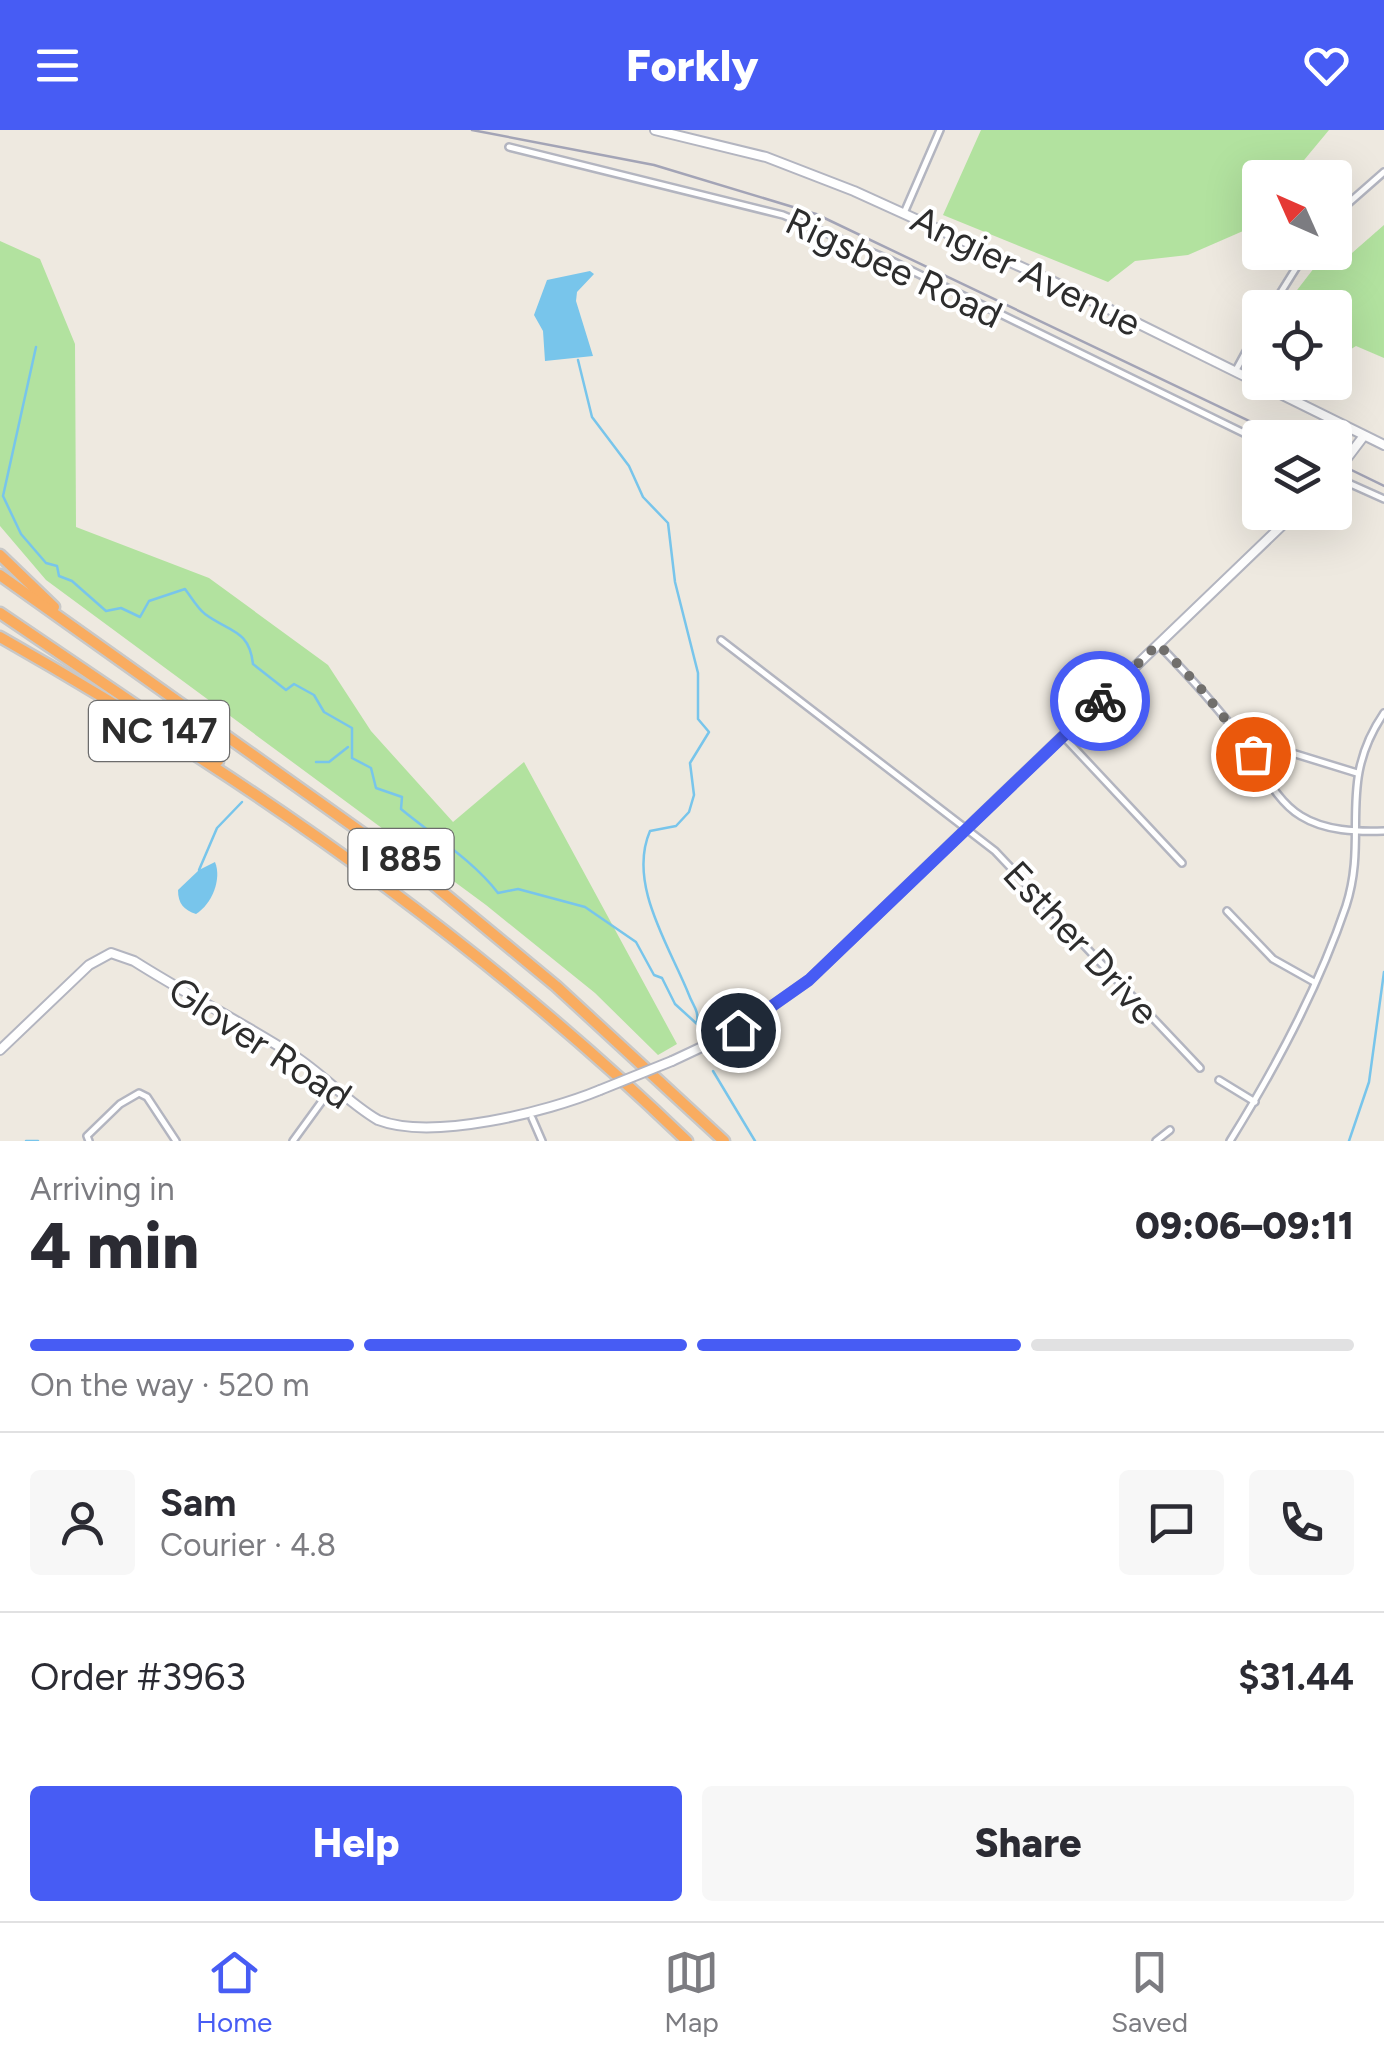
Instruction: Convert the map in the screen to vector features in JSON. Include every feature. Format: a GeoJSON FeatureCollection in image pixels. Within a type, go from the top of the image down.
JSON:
{"type":"FeatureCollection","features":[{"type":"Feature","properties":{"kind":"highway","name":"I 885"},"geometry":{"type":"LineString","coordinates":[[0,556],[96,644],[332,807],[438,888],[600,1024],[724,1141]]}},
{"type":"Feature","properties":{"kind":"highway"},"geometry":{"type":"LineString","coordinates":[[0,575],[96,644]]}},
{"type":"Feature","properties":{"kind":"highway","name":"I 885"},"geometry":{"type":"LineString","coordinates":[[0,613],[314,830],[494,970],[686,1141]]}},
{"type":"Feature","properties":{"kind":"highway","name":"NC 147"},"geometry":{"type":"LineString","coordinates":[[0,637],[114,702],[314,830]]}},
{"type":"Feature","properties":{"kind":"street","name":"Angier Avenue"},"geometry":{"type":"LineString","coordinates":[[656,130],[783,162],[904,213],[1384,444]]}},
{"type":"Feature","properties":{"kind":"street"},"geometry":{"type":"LineString","coordinates":[[904,213],[940,130]]}},
{"type":"Feature","properties":{"kind":"street","name":"Rigsbee Road"},"geometry":{"type":"LineString","coordinates":[[509,147],[783,215],[888,259],[1242,432]]}},
{"type":"Feature","properties":{"kind":"street"},"geometry":{"type":"LineString","coordinates":[[1352,200],[1384,172]]}},
{"type":"Feature","properties":{"kind":"street"},"geometry":{"type":"LineString","coordinates":[[1235,373],[1242,360]]}},
{"type":"Feature","properties":{"kind":"street"},"geometry":{"type":"LineString","coordinates":[[1352,452],[1363,437]]}},
{"type":"Feature","properties":{"kind":"street"},"geometry":{"type":"LineString","coordinates":[[1352,484],[1384,500]]}},
{"type":"Feature","properties":{"kind":"street","name":"Glover Road"},"geometry":{"type":"LineString","coordinates":[[0,1050],[96,959],[111,953],[134,962],[282,1048],[358,1107],[393,1126],[481,1127],[532,1118],[672,1061],[738,1030],[796,991],[1277,530]]}},
{"type":"Feature","properties":{"kind":"street","name":"Esther Drive"},"geometry":{"type":"LineString","coordinates":[[721,640],[995,851],[1200,1068]]}},
{"type":"Feature","properties":{"kind":"street"},"geometry":{"type":"LineString","coordinates":[[1158,644],[1198,685],[1253,754],[1281,799],[1300,816],[1329,828],[1384,831]]}},
{"type":"Feature","properties":{"kind":"street"},"geometry":{"type":"LineString","coordinates":[[1230,1141],[1255,1102],[1346,906],[1355,830],[1356,773],[1361,751],[1381,724],[1384,713]]}},
{"type":"Feature","properties":{"kind":"street"},"geometry":{"type":"LineString","coordinates":[[1063,736],[1182,864]]}},
{"type":"Feature","properties":{"kind":"street"},"geometry":{"type":"LineString","coordinates":[[1253,754],[1276,748],[1356,773]]}},
{"type":"Feature","properties":{"kind":"street"},"geometry":{"type":"LineString","coordinates":[[1227,911],[1274,959],[1314,982]]}},
{"type":"Feature","properties":{"kind":"street"},"geometry":{"type":"LineString","coordinates":[[1219,1080],[1255,1102]]}},
{"type":"Feature","properties":{"kind":"street"},"geometry":{"type":"LineString","coordinates":[[294,1141],[333,1086]]}},
{"type":"Feature","properties":{"kind":"street"},"geometry":{"type":"LineString","coordinates":[[88,1138],[120,1104],[139,1093],[146,1096],[176,1141]]}},
{"type":"Feature","properties":{"kind":"street"},"geometry":{"type":"LineString","coordinates":[[532,1118],[542,1141]]}},
{"type":"Feature","properties":{"kind":"street"},"geometry":{"type":"LineString","coordinates":[[1156,1141],[1170,1130]]}},
{"type":"Feature","properties":{"kind":"green space"},"geometry":{"type":"Polygon","coordinates":[[[981,130],[1329,130],[1304,160],[1242,160],[1242,231],[1188,255],[1135,261],[1108,282],[943,215],[981,130]]]}},
{"type":"Feature","properties":{"kind":"green space"},"geometry":{"type":"Polygon","coordinates":[[[1384,225],[1384,358],[1356,346],[1352,348],[1352,290],[1297,290],[1313,270],[1352,270],[1352,253],[1384,225]]]}},
{"type":"Feature","properties":{"kind":"green space"},"geometry":{"type":"Polygon","coordinates":[[[0,241],[40,259],[75,344],[76,527],[209,578],[328,665],[371,731],[453,822],[524,762],[677,1044],[658,1055],[595,993],[486,905],[46,580],[0,526],[0,241]]]}},
{"type":"Feature","properties":{"kind":"water"},"geometry":{"type":"Polygon","coordinates":[[[590,271],[594,274],[577,292],[576,301],[593,356],[545,361],[543,331],[534,315],[547,280],[590,271]]]}},
{"type":"Feature","properties":{"kind":"water"},"geometry":{"type":"Polygon","coordinates":[[[215,862],[214,891],[196,914],[181,903],[178,890],[199,870],[215,862]]]}},
{"type":"Feature","properties":{"kind":"waterway"},"geometry":{"type":"LineString","coordinates":[[36,347],[3,496],[21,534],[46,563],[57,566],[59,576],[72,581],[106,611],[121,608],[140,617],[149,601],[185,589],[202,612],[242,638],[253,664],[286,690],[294,684],[314,695],[324,712],[352,728],[352,758],[371,768],[376,788],[402,797],[401,809],[465,859],[498,893],[518,889],[585,907],[636,942],[675,1004],[697,1024]]}},
{"type":"Feature","properties":{"kind":"waterway"},"geometry":{"type":"LineString","coordinates":[[578,360],[592,417],[629,466],[643,497],[668,523],[675,582],[698,673],[698,719],[709,732],[690,763],[694,795],[689,812],[676,826],[650,831],[644,851],[647,894],[695,1008],[697,1023]]}},
{"type":"Feature","properties":{"kind":"waterway"},"geometry":{"type":"LineString","coordinates":[[316,762],[329,762],[348,747]]}},
{"type":"Feature","properties":{"kind":"waterway"},"geometry":{"type":"LineString","coordinates":[[199,870],[217,828],[242,802]]}},
{"type":"Feature","properties":{"kind":"waterway"},"geometry":{"type":"LineString","coordinates":[[1349,1141],[1369,1082],[1384,972]]}},
{"type":"Feature","properties":{"kind":"waterway"},"geometry":{"type":"LineString","coordinates":[[713,1071],[755,1141]]}},
{"type":"Feature","properties":{"kind":"waterway"},"geometry":{"type":"LineString","coordinates":[[26,1141],[38,1141]]}},
{"type":"Feature","properties":{"kind":"railway"},"geometry":{"type":"LineString","coordinates":[[472,130],[654,165],[816,214],[1247,420]]}},
{"type":"Feature","properties":{"kind":"railway"},"geometry":{"type":"LineString","coordinates":[[1352,470],[1384,486]]}},
{"type":"Feature","properties":{"kind":"way so far"},"geometry":{"type":"LineString","coordinates":[[1100,701],[1158,644],[1198,685],[1253,754]]}},
{"type":"Feature","properties":{"kind":"route"},"geometry":{"type":"LineString","coordinates":[[738,1030],[809,980],[1100,701]]}}]}
